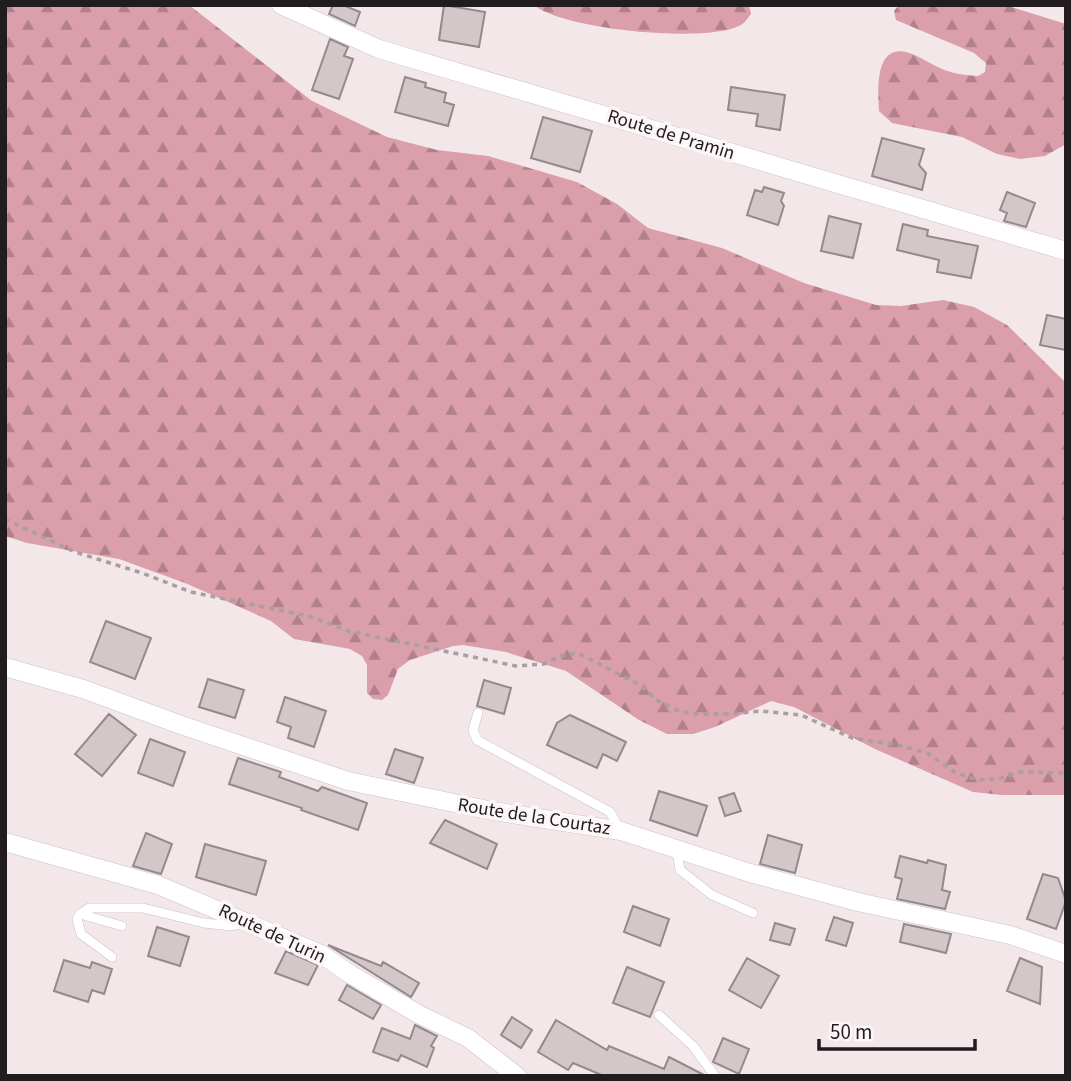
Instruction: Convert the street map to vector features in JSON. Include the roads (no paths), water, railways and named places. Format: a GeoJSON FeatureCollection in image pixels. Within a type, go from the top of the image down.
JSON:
{"type":"FeatureCollection","features":[{"type":"Feature","properties":{"kind":"street","name":"Route de Pramin"},"geometry":{"type":"LineString","coordinates":[[281,5],[379,49],[1066,251]]}},
{"type":"Feature","properties":{"kind":"street","name":"Route de la Courtaz"},"geometry":{"type":"LineString","coordinates":[[5,667],[83,689],[348,781],[493,811],[621,831],[750,873],[858,902],[1010,934],[1066,954]]}},
{"type":"Feature","properties":{"kind":"street","name":"Route de Turin"},"geometry":{"type":"LineString","coordinates":[[5,842],[158,885],[321,954],[420,1015],[468,1038],[517,1076]]}},
{"type":"Feature","properties":{"kind":"lane"},"geometry":{"type":"LineString","coordinates":[[478,713],[473,730],[477,740],[610,812],[621,831]]}},
{"type":"Feature","properties":{"kind":"lane"},"geometry":{"type":"LineString","coordinates":[[677,850],[680,870],[712,895],[753,913]]}},
{"type":"Feature","properties":{"kind":"lane"},"geometry":{"type":"LineString","coordinates":[[112,957],[81,934],[77,919],[89,908],[143,908],[204,923],[232,926],[243,919]]}},
{"type":"Feature","properties":{"kind":"lane"},"geometry":{"type":"LineString","coordinates":[[80,914],[122,926]]}},
{"type":"Feature","properties":{"kind":"lane"},"geometry":{"type":"LineString","coordinates":[[659,1015],[692,1046],[715,1076]]}}]}
